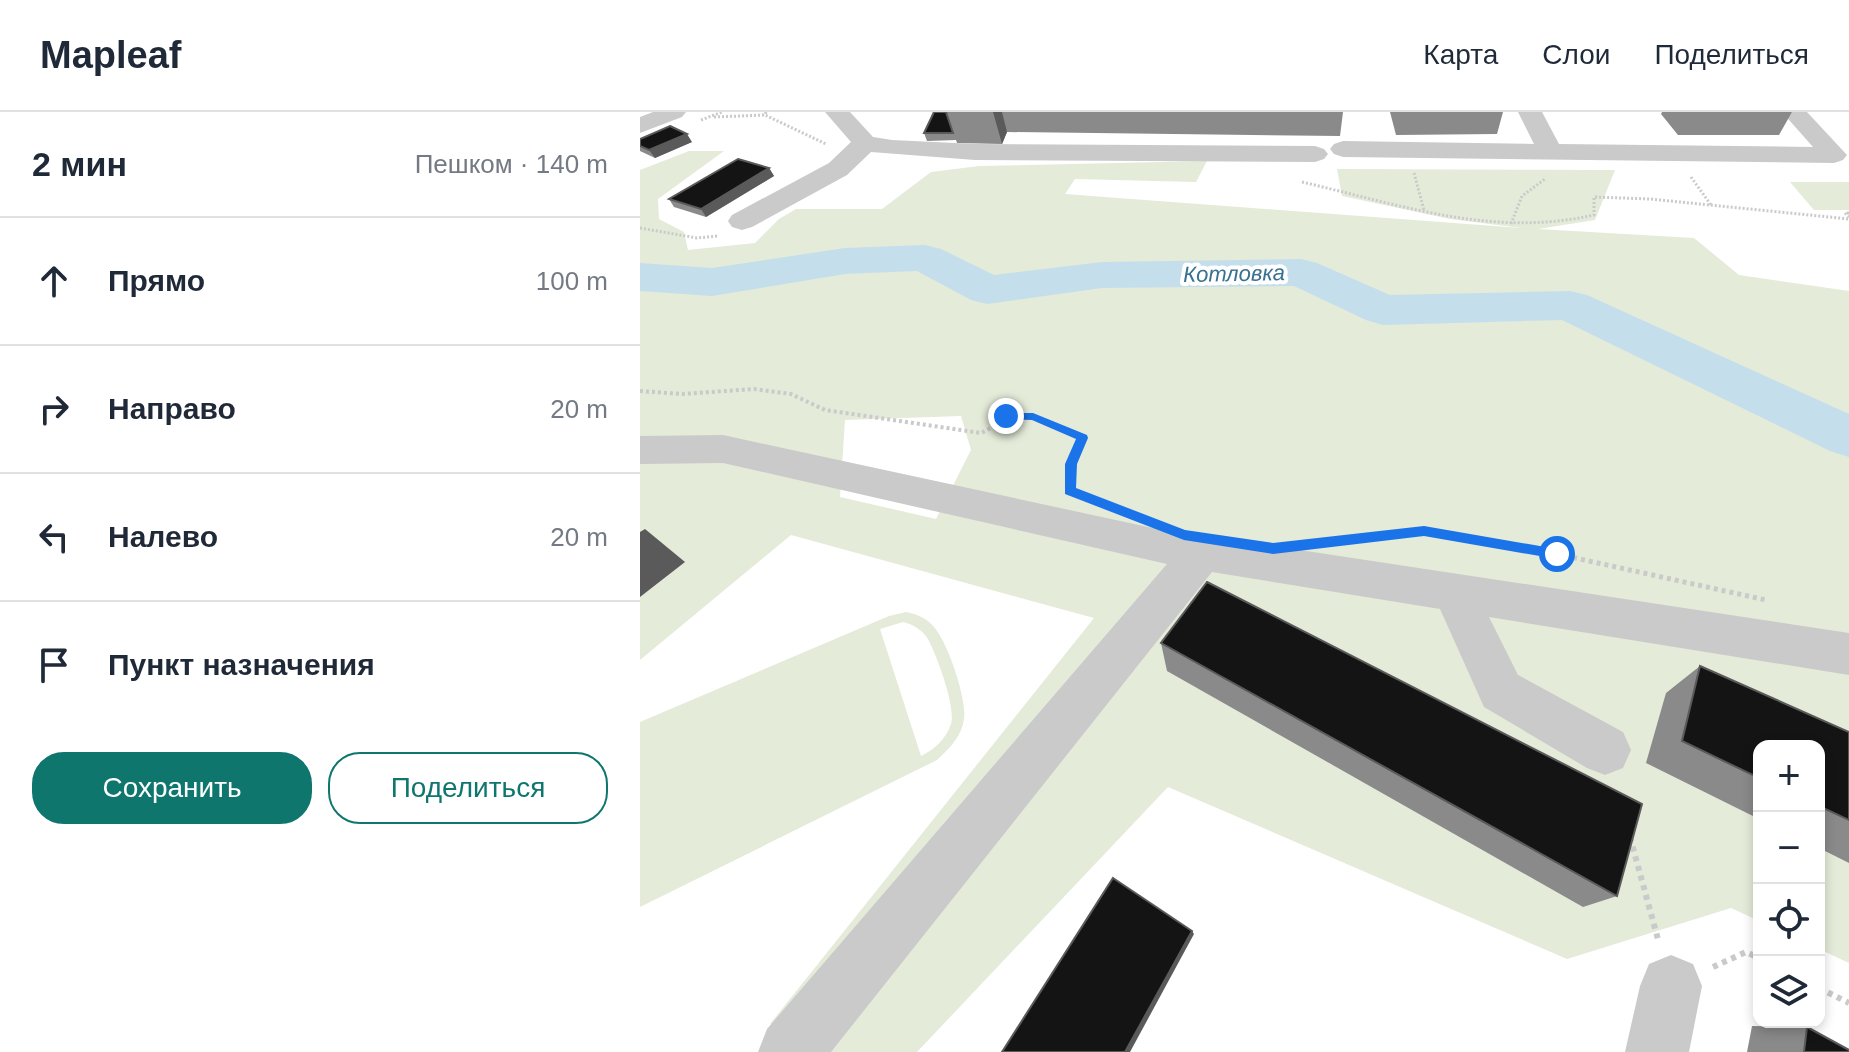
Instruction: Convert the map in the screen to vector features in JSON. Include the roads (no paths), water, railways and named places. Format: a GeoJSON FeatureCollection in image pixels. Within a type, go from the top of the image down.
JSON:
{"type":"FeatureCollection","features":[{"type":"Feature","properties":{"kind":"lane"},"geometry":{"type":"LineString","coordinates":[[640,126],[674,112]]}},
{"type":"Feature","properties":{"kind":"lane"},"geometry":{"type":"LineString","coordinates":[[837,112],[865,143],[892,148],[975,152],[1315,154]]}},
{"type":"Feature","properties":{"kind":"lane"},"geometry":{"type":"LineString","coordinates":[[1530,112],[1551,162]]}},
{"type":"Feature","properties":{"kind":"lane"},"geometry":{"type":"LineString","coordinates":[[1794,112],[1842,157]]}},
{"type":"Feature","properties":{"kind":"lane"},"geometry":{"type":"LineString","coordinates":[[1343,149],[1378,136],[1408,149],[1551,162],[1842,157]]}},
{"type":"Feature","properties":{"kind":"lane"},"geometry":{"type":"LineString","coordinates":[[742,221],[827,176],[865,143]]}},
{"type":"Feature","properties":{"kind":"lane"},"geometry":{"type":"LineString","coordinates":[[640,476],[658,450],[723,449],[1148,544],[1849,654]]}},
{"type":"Feature","properties":{"kind":"lane"},"geometry":{"type":"LineString","coordinates":[[790,1052],[1203,552]]}},
{"type":"Feature","properties":{"kind":"lane"},"geometry":{"type":"LineString","coordinates":[[1455,592],[1501,691],[1605,750]]}},
{"type":"Feature","properties":{"kind":"lane"},"geometry":{"type":"LineString","coordinates":[[1657,1052],[1671,986]]}},
{"type":"Feature","properties":{"kind":"waterway","name":"Котловка"},"geometry":{"type":"LineString","coordinates":[[640,277],[712,282],[845,261],[925,258],[987,290],[1102,275],[1301,272],[1383,310],[1570,305],[1849,437]]}}]}
